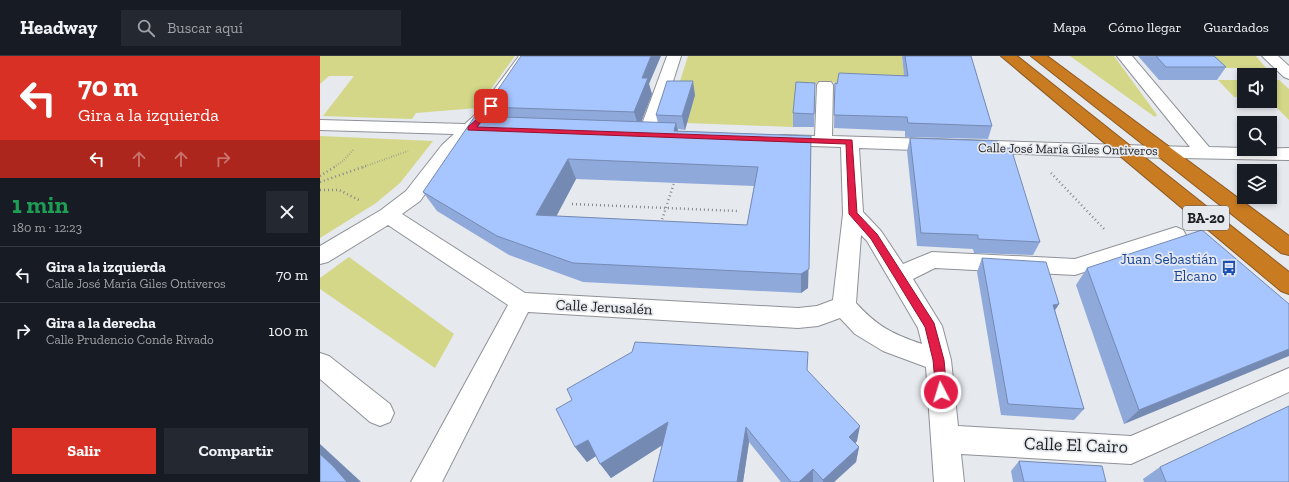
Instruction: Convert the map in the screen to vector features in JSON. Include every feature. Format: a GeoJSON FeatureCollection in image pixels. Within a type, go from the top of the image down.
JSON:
{"type":"FeatureCollection","features":[{"type":"Feature","properties":{"kind":"highway","name":"BA-20"},"geometry":{"type":"LineString","coordinates":[[1008,56],[1289,285]]}},
{"type":"Feature","properties":{"kind":"highway","name":"BA-20"},"geometry":{"type":"LineString","coordinates":[[1038,56],[1289,247]]}},
{"type":"Feature","properties":{"kind":"street"},"geometry":{"type":"LineString","coordinates":[[320,256],[388,215],[413,196],[448,149],[482,118],[526,56]]}},
{"type":"Feature","properties":{"kind":"street"},"geometry":{"type":"LineString","coordinates":[[647,135],[674,56]]}},
{"type":"Feature","properties":{"kind":"street"},"geometry":{"type":"LineString","coordinates":[[1124,56],[1203,152]]}},
{"type":"Feature","properties":{"kind":"street"},"geometry":{"type":"LineString","coordinates":[[1269,56],[1289,74]]}},
{"type":"Feature","properties":{"kind":"street"},"geometry":{"type":"LineString","coordinates":[[823,141],[825,85]]}},
{"type":"Feature","properties":{"kind":"street"},"geometry":{"type":"LineString","coordinates":[[320,125],[516,130]]}},
{"type":"Feature","properties":{"kind":"street","name":"Calle José María Giles Ontiveros"},"geometry":{"type":"LineString","coordinates":[[765,139],[1289,154]]}},
{"type":"Feature","properties":{"kind":"street"},"geometry":{"type":"LineString","coordinates":[[850,142],[853,214],[844,280],[844,306],[863,327],[892,344],[938,360]]}},
{"type":"Feature","properties":{"kind":"street"},"geometry":{"type":"LineString","coordinates":[[853,214],[874,236],[930,326],[938,360],[949,482]]}},
{"type":"Feature","properties":{"kind":"street","name":"Calle Jerusalén"},"geometry":{"type":"LineString","coordinates":[[388,215],[521,302],[798,318],[818,316],[844,306]]}},
{"type":"Feature","properties":{"kind":"street"},"geometry":{"type":"LineString","coordinates":[[899,276],[932,260],[1075,267],[1176,235]]}},
{"type":"Feature","properties":{"kind":"street"},"geometry":{"type":"LineString","coordinates":[[426,482],[521,302]]}},
{"type":"Feature","properties":{"kind":"street"},"geometry":{"type":"LineString","coordinates":[[320,364],[380,413]]}},
{"type":"Feature","properties":{"kind":"street","name":"Calle El Cairo"},"geometry":{"type":"LineString","coordinates":[[945,439],[1131,450],[1289,380]]}},
{"type":"Feature","properties":{"kind":"path"},"geometry":{"type":"LineString","coordinates":[[320,176],[343,161],[376,127]]}},
{"type":"Feature","properties":{"kind":"path"},"geometry":{"type":"LineString","coordinates":[[320,182],[410,150]]}},
{"type":"Feature","properties":{"kind":"path"},"geometry":{"type":"LineString","coordinates":[[1050,173],[1125,251]]}},
{"type":"Feature","properties":{"kind":"path"},"geometry":{"type":"LineString","coordinates":[[659,230],[676,179]]}},
{"type":"Feature","properties":{"kind":"path"},"geometry":{"type":"LineString","coordinates":[[320,190],[339,190],[388,215]]}},
{"type":"Feature","properties":{"kind":"path"},"geometry":{"type":"LineString","coordinates":[[572,204],[737,211]]}},
{"type":"Feature","properties":{"kind":"green space"},"geometry":{"type":"Polygon","coordinates":[[[320,56],[515,56],[477,108],[416,113],[412,119],[323,116],[354,76],[329,76],[320,84],[320,56]]]}},
{"type":"Feature","properties":{"kind":"green space"},"geometry":{"type":"Polygon","coordinates":[[[688,56],[968,56],[902,58],[905,80],[837,83],[823,81],[815,84],[812,96],[796,96],[793,127],[687,123],[676,94],[688,56]]]}},
{"type":"Feature","properties":{"kind":"green space"},"geometry":{"type":"Polygon","coordinates":[[[1070,56],[1114,56],[1157,115],[1155,117],[1070,56]]]}},
{"type":"Feature","properties":{"kind":"green space"},"geometry":{"type":"Polygon","coordinates":[[[1192,56],[1256,56],[1266,68],[1237,68],[1205,68],[1192,56]]]}},
{"type":"Feature","properties":{"kind":"green space"},"geometry":{"type":"Polygon","coordinates":[[[1218,80],[1237,80],[1237,97],[1234,97],[1218,80]]]}},
{"type":"Feature","properties":{"kind":"green space"},"geometry":{"type":"Polygon","coordinates":[[[1277,80],[1289,89],[1289,120],[1277,108],[1277,80]]]}},
{"type":"Feature","properties":{"kind":"green space"},"geometry":{"type":"Polygon","coordinates":[[[320,136],[433,141],[400,183],[376,203],[320,238],[320,136]]]}},
{"type":"Feature","properties":{"kind":"green space"},"geometry":{"type":"Polygon","coordinates":[[[349,257],[454,334],[435,368],[320,289],[320,278],[349,257]]]}},
{"type":"Feature","properties":{"kind":"building"},"geometry":{"type":"Polygon","coordinates":[[[521,56],[651,56],[642,78],[648,78],[634,112],[486,107],[521,56]]]}},
{"type":"Feature","properties":{"kind":"building"},"geometry":{"type":"Polygon","coordinates":[[[905,56],[971,56],[992,126],[908,123],[907,117],[834,115],[835,83],[837,84],[839,73],[908,76],[905,56]]]}},
{"type":"Feature","properties":{"kind":"building"},"geometry":{"type":"Polygon","coordinates":[[[1156,56],[1214,56],[1226,67],[1166,67],[1156,56]]]}},
{"type":"Feature","properties":{"kind":"building"},"geometry":{"type":"Polygon","coordinates":[[[667,81],[693,81],[682,116],[656,115],[667,81]]]}},
{"type":"Feature","properties":{"kind":"building"},"geometry":{"type":"Polygon","coordinates":[[[796,82],[815,83],[814,114],[793,113],[796,82]]]}},
{"type":"Feature","properties":{"kind":"building"},"geometry":{"type":"Polygon","coordinates":[[[475,116],[676,123],[674,131],[811,136],[809,269],[801,274],[573,263],[497,236],[423,192],[475,116]],[[568,159],[536,215],[747,225],[758,167],[568,159]]]}},
{"type":"Feature","properties":{"kind":"building"},"geometry":{"type":"Polygon","coordinates":[[[910,138],[997,141],[999,148],[1011,148],[1040,242],[978,239],[978,235],[921,233],[910,138]]]}},
{"type":"Feature","properties":{"kind":"building"},"geometry":{"type":"Polygon","coordinates":[[[1202,230],[1289,304],[1289,349],[1139,410],[1087,268],[1202,230]]]}},
{"type":"Feature","properties":{"kind":"building"},"geometry":{"type":"Polygon","coordinates":[[[982,258],[1046,262],[1059,304],[1053,305],[1084,409],[1008,404],[982,258]]]}},
{"type":"Feature","properties":{"kind":"building"},"geometry":{"type":"Polygon","coordinates":[[[635,342],[808,352],[807,370],[860,426],[849,437],[859,447],[823,480],[813,469],[799,482],[791,482],[746,427],[737,482],[653,482],[668,422],[600,464],[588,440],[575,447],[556,409],[572,400],[567,389],[632,352],[635,342]]]}},
{"type":"Feature","properties":{"kind":"building"},"geometry":{"type":"Polygon","coordinates":[[[1289,406],[1289,482],[1166,482],[1160,467],[1289,406]]]}},
{"type":"Feature","properties":{"kind":"building"},"geometry":{"type":"Polygon","coordinates":[[[320,454],[333,466],[347,482],[320,482],[320,454]]]}},
{"type":"Feature","properties":{"kind":"building"},"geometry":{"type":"Polygon","coordinates":[[[1019,461],[1102,466],[1106,482],[1024,482],[1019,461]]]}},
{"type":"Feature","properties":{"kind":"place","name":"Juan Sebastián Elcano"},"geometry":{"type":"Point","coordinates":[1229,268]}},
{"type":"Feature","properties":{"kind":"route"},"geometry":{"type":"LineString","coordinates":[[491,106],[471,129],[850,142],[853,214],[874,236],[930,326],[938,360],[941,392]]}}]}
